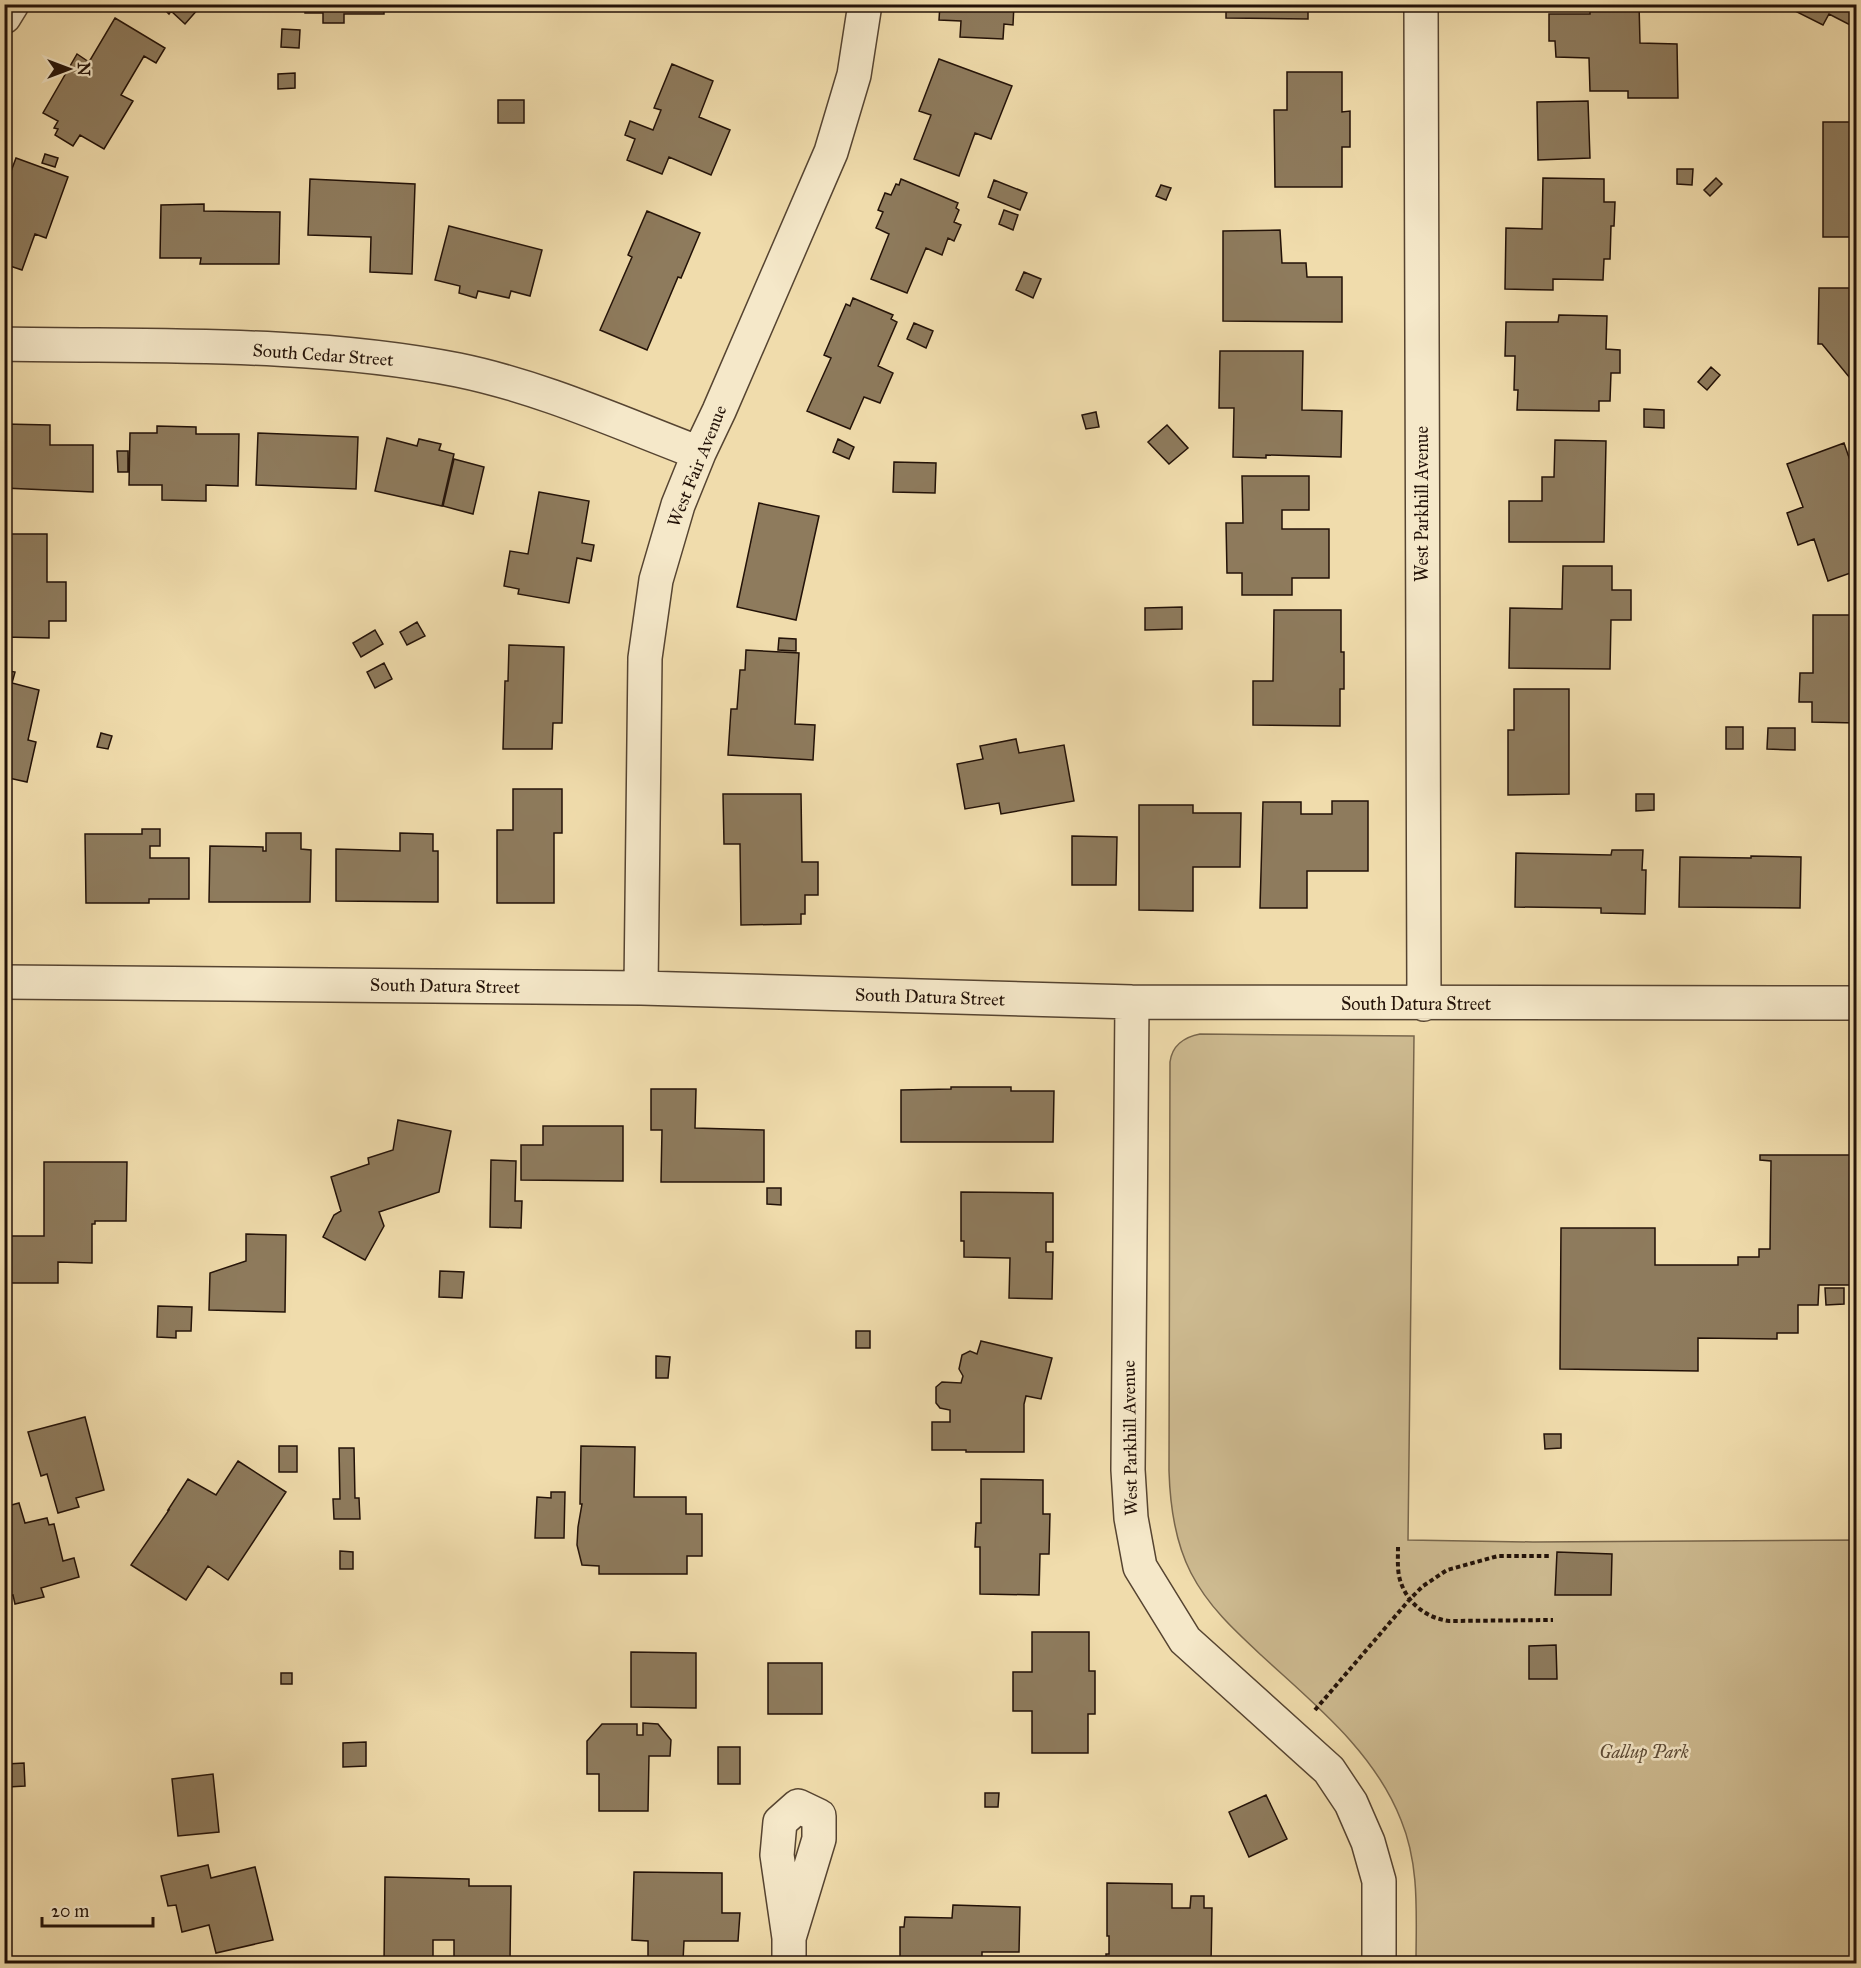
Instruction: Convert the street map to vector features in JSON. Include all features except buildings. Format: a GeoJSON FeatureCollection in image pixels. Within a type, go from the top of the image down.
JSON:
{"type":"FeatureCollection","features":[{"type":"Feature","properties":{"kind":"street"},"geometry":{"type":"LineString","coordinates":[[4,17],[12,4]]}},
{"type":"Feature","properties":{"kind":"street","name":"West Fair Avenue"},"geometry":{"type":"LineString","coordinates":[[642,988],[645,658],[656,580],[678,505],[699,453],[831,152],[854,75],[865,4]]}},
{"type":"Feature","properties":{"kind":"street","name":"West Parkhill Avenue"},"geometry":{"type":"LineString","coordinates":[[1421,4],[1424,1004]]}},
{"type":"Feature","properties":{"kind":"street","name":"South Cedar Street"},"geometry":{"type":"LineString","coordinates":[[4,344],[280,349],[368,355],[460,371],[549,396],[699,453]]}},
{"type":"Feature","properties":{"kind":"street","name":"South Datura Street"},"geometry":{"type":"LineString","coordinates":[[4,982],[642,988],[1132,1002],[1857,1003]]}},
{"type":"Feature","properties":{"kind":"street","name":"West Parkhill Avenue"},"geometry":{"type":"LineString","coordinates":[[1132,1002],[1128,1470],[1131,1518],[1140,1568],[1185,1640],[1329,1770],[1351,1803],[1368,1842],[1378,1881],[1379,1964]]}},
{"type":"Feature","properties":{"kind":"path"},"geometry":{"type":"LineString","coordinates":[[1398,1546],[1400,1579],[1410,1599],[1424,1614],[1435,1619],[1449,1621],[1553,1620]]}},
{"type":"Feature","properties":{"kind":"path"},"geometry":{"type":"LineString","coordinates":[[1298,1742],[1313,1713],[1423,1586],[1447,1570],[1498,1556],[1551,1556]]}},
{"type":"Feature","properties":{"kind":"green space","name":"Gallup Park"},"geometry":{"type":"Polygon","coordinates":[[[1200,1034],[1414,1036],[1408,1540],[1533,1542],[1856,1540],[1856,1963],[1416,1963],[1414,1873],[1407,1837],[1389,1795],[1359,1750],[1341,1730],[1222,1617],[1191,1573],[1177,1536],[1169,1471],[1170,1062],[1173,1051],[1180,1043],[1200,1034]]]}}]}
